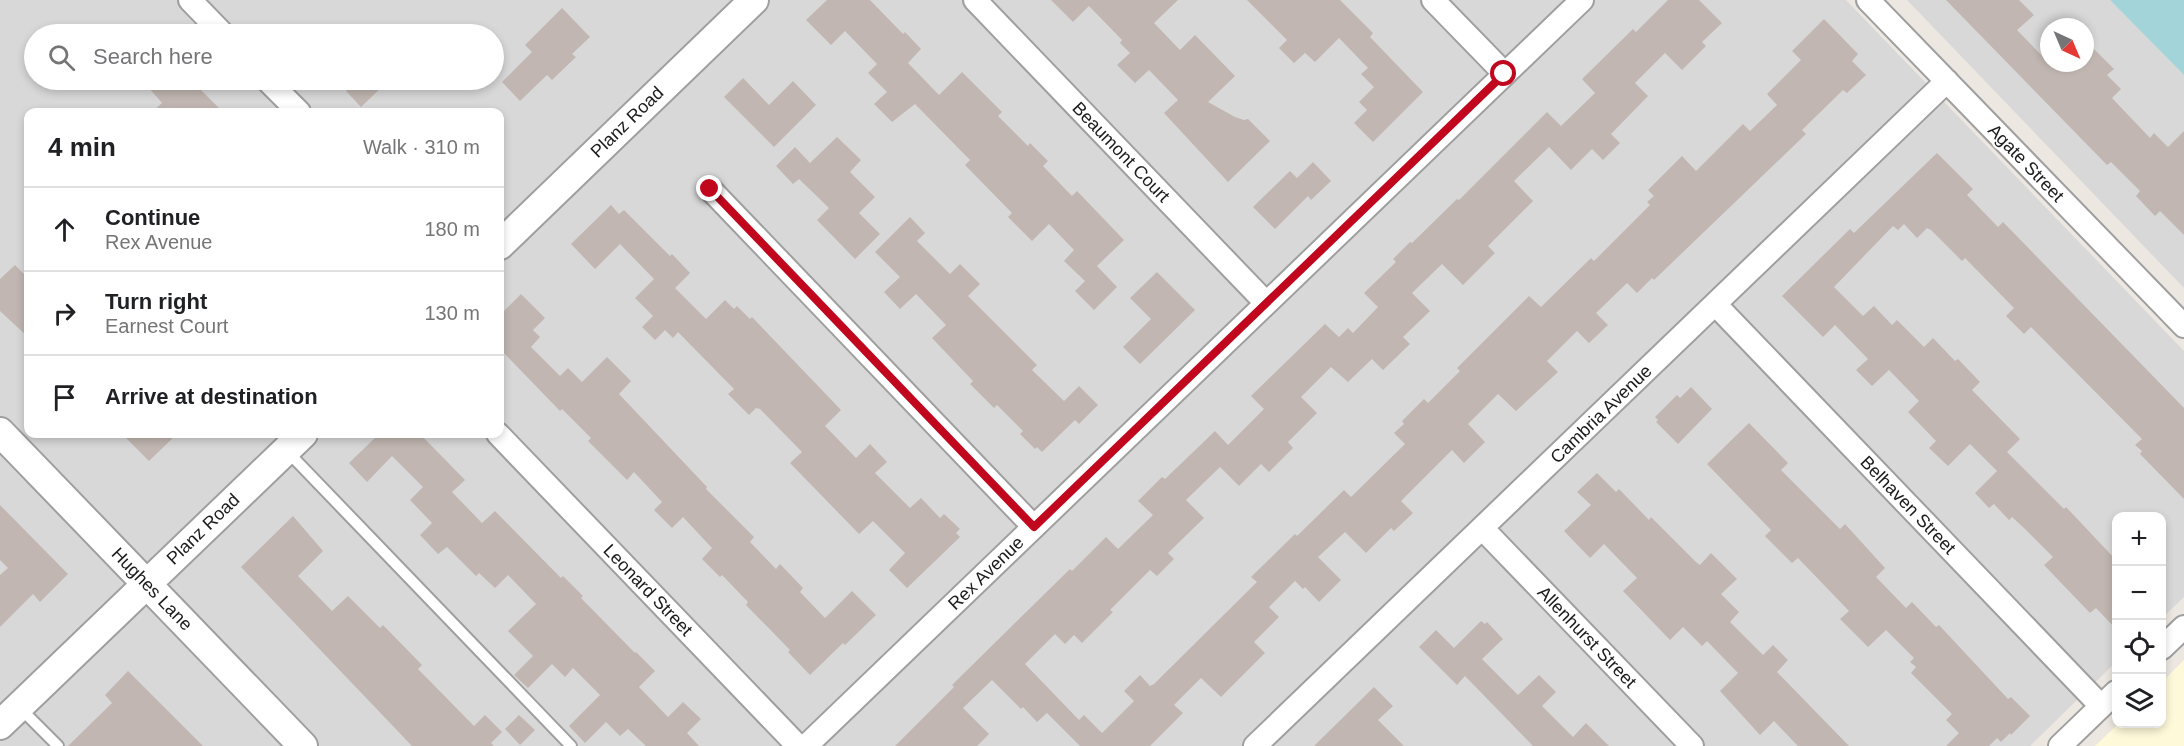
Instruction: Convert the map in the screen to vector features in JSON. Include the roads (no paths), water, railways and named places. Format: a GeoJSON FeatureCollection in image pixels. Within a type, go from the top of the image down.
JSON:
{"type":"FeatureCollection","features":[{"type":"Feature","properties":{"kind":"street"},"geometry":{"type":"LineString","coordinates":[[190,0],[214,24]]}},
{"type":"Feature","properties":{"kind":"street","name":"Planz Road"},"geometry":{"type":"LineString","coordinates":[[504,241],[754,0]]}},
{"type":"Feature","properties":{"kind":"street","name":"Beaumont Court"},"geometry":{"type":"LineString","coordinates":[[975,0],[1266,303]]}},
{"type":"Feature","properties":{"kind":"street"},"geometry":{"type":"LineString","coordinates":[[1433,0],[1504,74]]}},
{"type":"Feature","properties":{"kind":"street","name":"Rex Avenue"},"geometry":{"type":"LineString","coordinates":[[806,746],[1582,0]]}},
{"type":"Feature","properties":{"kind":"street","name":"Agate Street"},"geometry":{"type":"LineString","coordinates":[[1869,0],[2184,326]]}},
{"type":"Feature","properties":{"kind":"street","name":"Cambria Avenue"},"geometry":{"type":"LineString","coordinates":[[1255,746],[1947,81]]}},
{"type":"Feature","properties":{"kind":"street"},"geometry":{"type":"LineString","coordinates":[[277,90],[295,108]]}},
{"type":"Feature","properties":{"kind":"street"},"geometry":{"type":"LineString","coordinates":[[710,189],[1034,527]]}},
{"type":"Feature","properties":{"kind":"street","name":"Belhaven Street"},"geometry":{"type":"LineString","coordinates":[[1715,304],[2109,699]]}},
{"type":"Feature","properties":{"kind":"street","name":"Hughes Lane"},"geometry":{"type":"LineString","coordinates":[[0,432],[303,746]]}},
{"type":"Feature","properties":{"kind":"street","name":"Leonard Street"},"geometry":{"type":"LineString","coordinates":[[502,438],[798,746]]}},
{"type":"Feature","properties":{"kind":"street","name":"Planz Road"},"geometry":{"type":"LineString","coordinates":[[10,716],[294,442]]}},
{"type":"Feature","properties":{"kind":"street","name":"Allenhurst Street"},"geometry":{"type":"LineString","coordinates":[[1482,528],[1692,746]]}},
{"type":"Feature","properties":{"kind":"street"},"geometry":{"type":"LineString","coordinates":[[2166,644],[2184,627]]}},
{"type":"Feature","properties":{"kind":"street"},"geometry":{"type":"LineString","coordinates":[[2060,746],[2109,699]]}},
{"type":"Feature","properties":{"kind":"lane"},"geometry":{"type":"LineString","coordinates":[[294,442],[571,746]]}},
{"type":"Feature","properties":{"kind":"lane"},"geometry":{"type":"LineString","coordinates":[[10,716],[58,746]]}},
{"type":"Feature","properties":{"kind":"water"},"geometry":{"type":"Polygon","coordinates":[[[2110,0],[2184,0],[2184,75],[2110,0]]]}}]}
